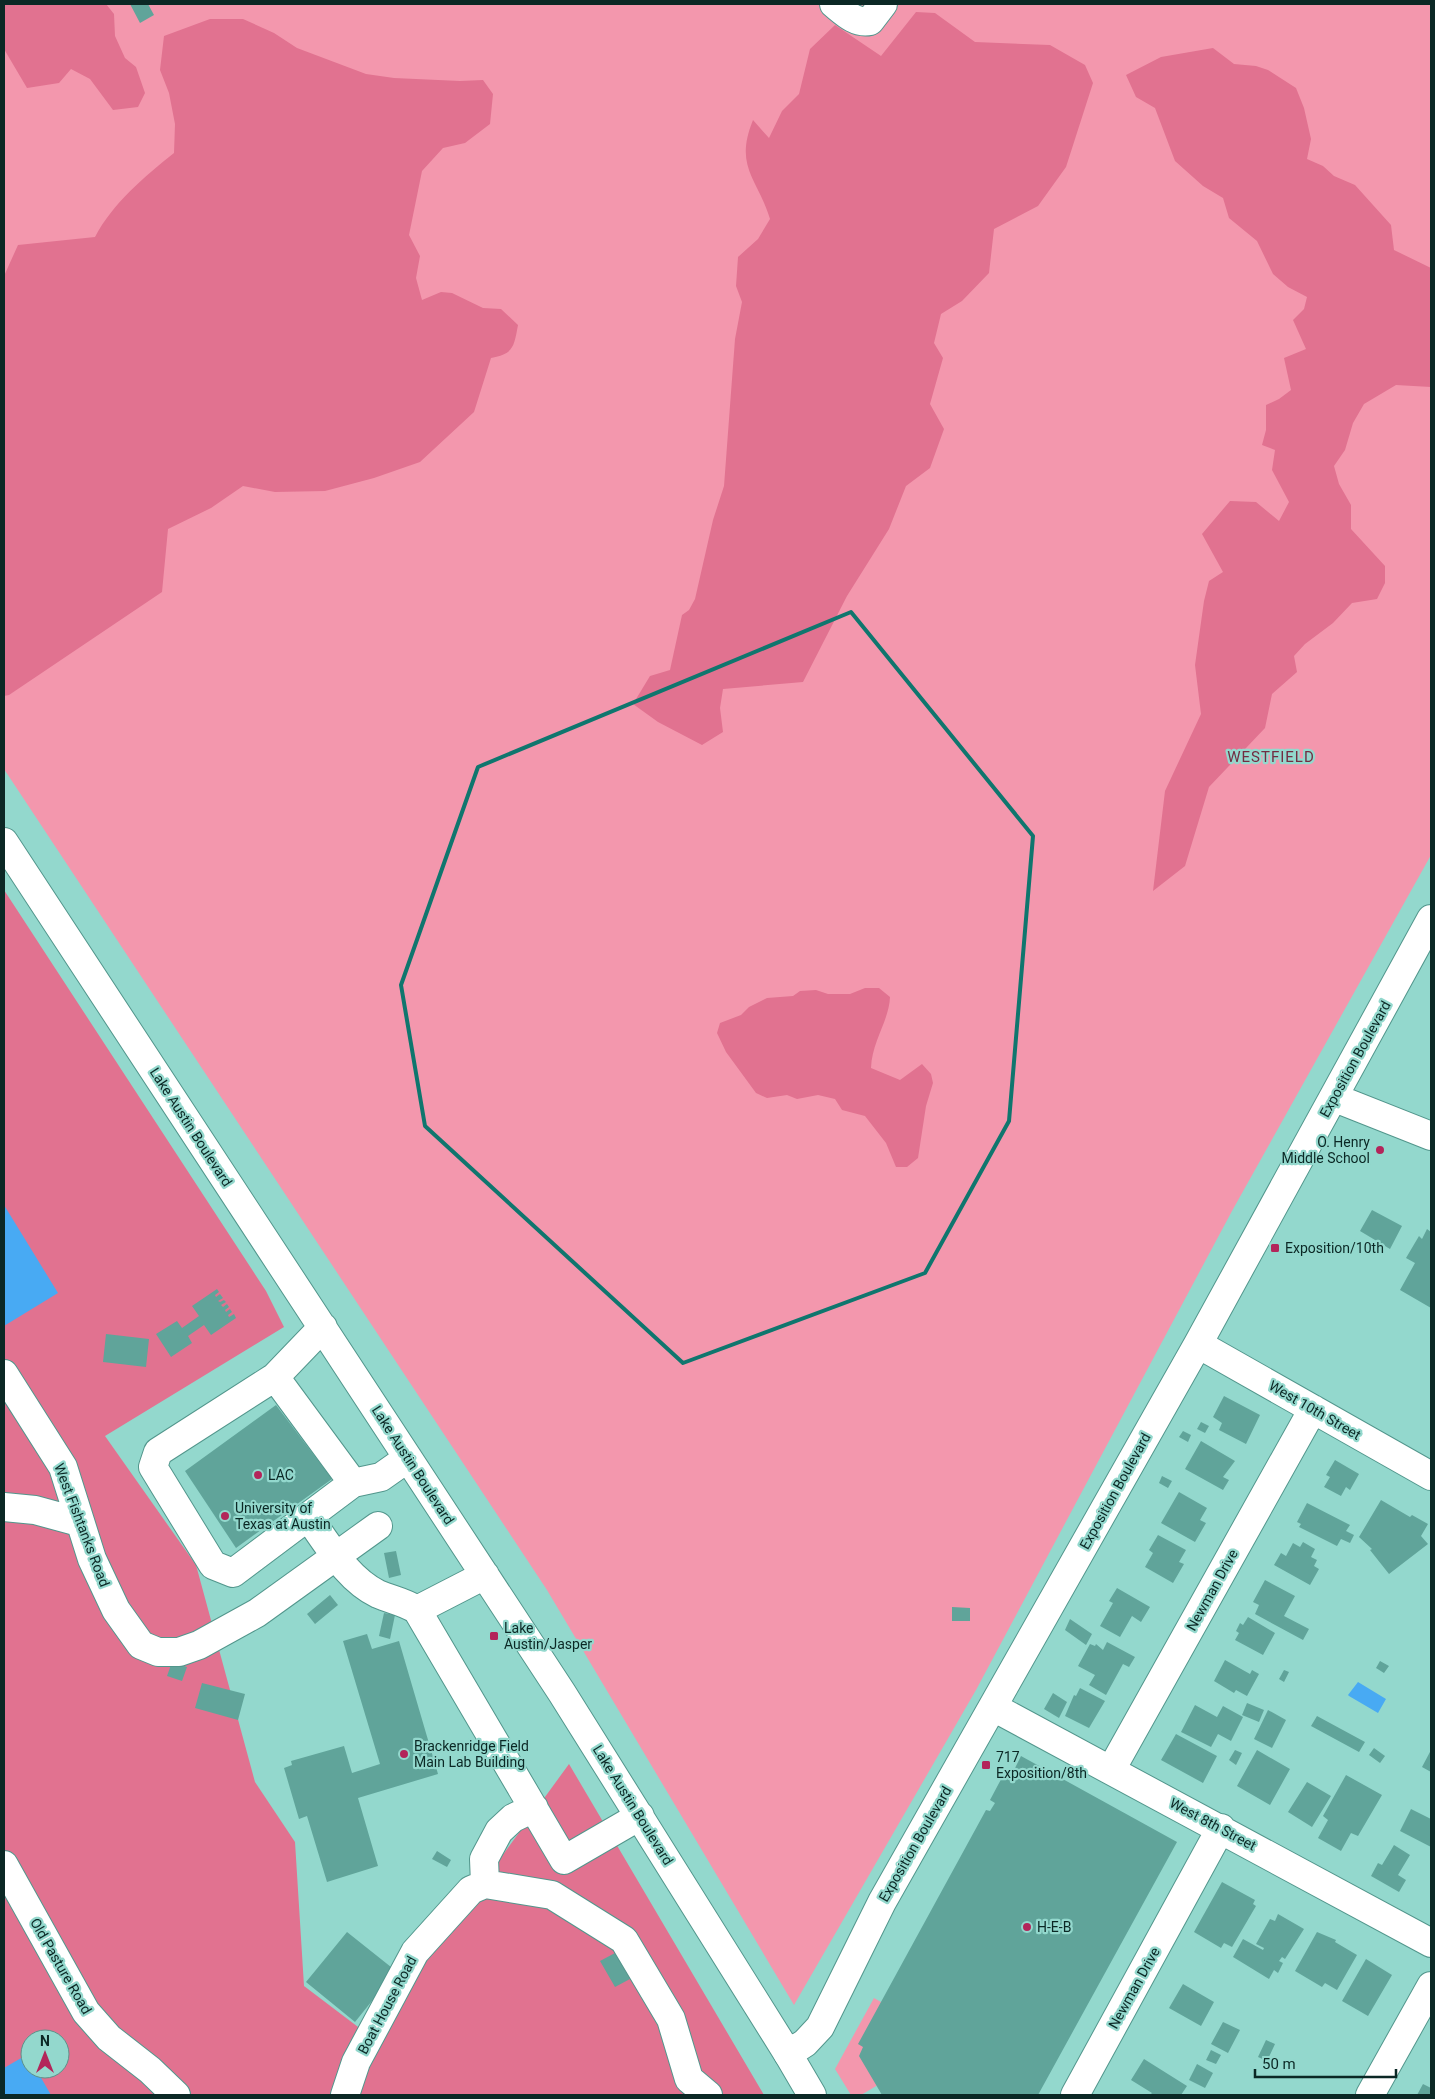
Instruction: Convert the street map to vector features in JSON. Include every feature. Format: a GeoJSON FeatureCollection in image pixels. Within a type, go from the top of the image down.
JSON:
{"type":"FeatureCollection","features":[{"type":"Feature","properties":{"kind":"street"},"geometry":{"type":"LineString","coordinates":[[834,4],[855,20],[862,22],[870,21],[883,4]]}},
{"type":"Feature","properties":{"kind":"street","name":"Lake Austin Boulevard"},"geometry":{"type":"LineString","coordinates":[[4,842],[485,1574],[640,1816],[812,2095]]}},
{"type":"Feature","properties":{"kind":"street","name":"Exposition Boulevard"},"geometry":{"type":"LineString","coordinates":[[788,2054],[805,2043],[820,2027],[882,1902],[1198,1344],[1265,1219],[1335,1098],[1431,919]]}},
{"type":"Feature","properties":{"kind":"street"},"geometry":{"type":"LineString","coordinates":[[1335,1098],[1431,1136]]}},
{"type":"Feature","properties":{"kind":"street"},"geometry":{"type":"LineString","coordinates":[[323,1327],[275,1377],[158,1452],[152,1467],[213,1566],[233,1573],[353,1483],[381,1477],[408,1458]]}},
{"type":"Feature","properties":{"kind":"street","name":"West 10th Street"},"geometry":{"type":"LineString","coordinates":[[1198,1344],[1431,1476]]}},
{"type":"Feature","properties":{"kind":"street","name":"West Fishtanks Road"},"geometry":{"type":"LineString","coordinates":[[4,1374],[62,1467],[92,1559],[116,1610],[142,1645],[158,1652],[179,1652],[200,1644],[258,1613],[378,1526]]}},
{"type":"Feature","properties":{"kind":"street"},"geometry":{"type":"LineString","coordinates":[[275,1377],[353,1483]]}},
{"type":"Feature","properties":{"kind":"street","name":"Newman Drive"},"geometry":{"type":"LineString","coordinates":[[1111,1770],[1313,1409]]}},
{"type":"Feature","properties":{"kind":"street"},"geometry":{"type":"LineString","coordinates":[[4,1507],[35,1510],[79,1522]]}},
{"type":"Feature","properties":{"kind":"street"},"geometry":{"type":"LineString","coordinates":[[308,1517],[352,1575],[378,1594],[405,1602],[418,1610],[564,1860],[640,1816]]}},
{"type":"Feature","properties":{"kind":"street"},"geometry":{"type":"LineString","coordinates":[[418,1610],[485,1574]]}},
{"type":"Feature","properties":{"kind":"street","name":"West 8th Street"},"geometry":{"type":"LineString","coordinates":[[993,1707],[1221,1828],[1431,1943]]}},
{"type":"Feature","properties":{"kind":"street"},"geometry":{"type":"LineString","coordinates":[[534,1808],[513,1818],[499,1831],[484,1859],[485,1884],[552,1895],[624,1940],[671,2020],[689,2079],[708,2095]]}},
{"type":"Feature","properties":{"kind":"street","name":"Newman Drive"},"geometry":{"type":"LineString","coordinates":[[1075,2095],[1221,1828]]}},
{"type":"Feature","properties":{"kind":"street","name":"Old Pasture Road"},"geometry":{"type":"LineString","coordinates":[[4,1865],[86,2012],[109,2038],[150,2070],[176,2095]]}},
{"type":"Feature","properties":{"kind":"street","name":"Boat House Road"},"geometry":{"type":"LineString","coordinates":[[345,2095],[356,2062],[415,1952],[471,1890],[485,1884]]}},
{"type":"Feature","properties":{"kind":"street"},"geometry":{"type":"LineString","coordinates":[[1370,2095],[1429,1995]]}},
{"type":"Feature","properties":{"kind":"highlighted area"},"geometry":{"type":"Polygon","coordinates":[[[851,612],[1033,836],[1009,1121],[925,1273],[683,1363],[425,1126],[401,985],[478,767],[851,612]]]}},
{"type":"Feature","properties":{"kind":"shaded area"},"geometry":{"type":"Polygon","coordinates":[[[4,4],[1431,4],[1431,855],[1232,1211],[976,1690],[794,2005],[547,1590],[4,769],[4,4]]]}},
{"type":"Feature","properties":{"kind":"shaded area"},"geometry":{"type":"Polygon","coordinates":[[[4,4],[106,4],[114,14],[115,36],[125,58],[136,67],[145,93],[138,107],[113,110],[90,79],[71,69],[59,83],[27,88],[4,49],[4,4]]]}},
{"type":"Feature","properties":{"kind":"shaded area"},"geometry":{"type":"Polygon","coordinates":[[[916,12],[935,13],[975,42],[1050,45],[1085,65],[1093,83],[1066,167],[1038,206],[994,229],[989,273],[962,301],[941,314],[934,343],[943,358],[930,404],[944,429],[930,468],[906,486],[889,529],[847,596],[803,682],[723,689],[720,708],[723,732],[702,745],[658,722],[633,704],[650,676],[670,670],[682,615],[689,610],[695,599],[713,520],[724,486],[735,339],[742,302],[736,286],[738,257],[758,239],[770,219],[747,161],[748,136],[753,120],[769,138],[782,111],[799,94],[810,49],[835,25],[881,56],[916,12]]]}},
{"type":"Feature","properties":{"kind":"shaded area"},"geometry":{"type":"Polygon","coordinates":[[[210,19],[243,19],[274,33],[297,48],[366,74],[394,78],[460,81],[483,80],[493,94],[490,124],[465,143],[443,148],[422,171],[409,235],[420,256],[416,278],[422,300],[441,292],[452,293],[483,308],[501,309],[518,325],[514,344],[509,351],[491,358],[474,412],[420,462],[374,478],[325,491],[275,492],[243,486],[211,508],[168,529],[162,592],[9,695],[4,696],[4,276],[18,245],[95,237],[120,202],[174,153],[175,124],[169,93],[160,70],[164,36],[210,19]]]}},
{"type":"Feature","properties":{"kind":"shaded area"},"geometry":{"type":"Polygon","coordinates":[[[1213,48],[1234,64],[1256,66],[1268,70],[1296,88],[1304,108],[1311,139],[1307,159],[1323,166],[1334,176],[1355,185],[1391,225],[1394,250],[1431,268],[1431,387],[1396,385],[1364,404],[1353,423],[1345,450],[1334,466],[1339,484],[1351,505],[1351,529],[1385,566],[1385,583],[1377,599],[1352,603],[1333,623],[1305,644],[1294,656],[1297,672],[1272,694],[1265,728],[1209,787],[1185,866],[1153,891],[1165,791],[1201,714],[1195,665],[1204,601],[1209,581],[1223,572],[1202,534],[1230,501],[1256,502],[1279,521],[1289,502],[1272,470],[1275,450],[1262,445],[1266,430],[1266,405],[1279,399],[1291,390],[1284,358],[1306,349],[1293,320],[1304,309],[1307,297],[1288,287],[1273,274],[1257,241],[1229,218],[1223,198],[1203,186],[1175,161],[1155,108],[1136,97],[1126,75],[1161,57],[1213,48]]]}},
{"type":"Feature","properties":{"kind":"shaded area","name":"University of Texas at Austin"},"geometry":{"type":"Polygon","coordinates":[[[4,890],[266,1291],[284,1327],[105,1436],[196,1565],[255,1782],[295,1842],[304,1986],[366,2033],[470,1900],[569,1764],[764,2095],[4,2095],[4,890]]]}},
{"type":"Feature","properties":{"kind":"shaded area"},"geometry":{"type":"Polygon","coordinates":[[[865,988],[879,988],[890,997],[887,1014],[874,1049],[871,1068],[900,1080],[922,1064],[931,1074],[933,1083],[926,1106],[918,1158],[907,1167],[896,1167],[886,1143],[865,1116],[842,1110],[835,1099],[818,1095],[797,1099],[787,1095],[767,1098],[756,1093],[726,1052],[717,1033],[720,1023],[741,1015],[749,1007],[767,998],[793,996],[800,991],[816,990],[828,994],[850,994],[865,988]]]}},
{"type":"Feature","properties":{"kind":"shaded area"},"geometry":{"type":"Polygon","coordinates":[[[874,1998],[881,2002],[874,2052],[883,2082],[861,2095],[851,2095],[835,2069],[874,1998]]]}},
{"type":"Feature","properties":{"kind":"water"},"geometry":{"type":"Polygon","coordinates":[[[4,1205],[58,1293],[4,1326],[4,1205]]]}},
{"type":"Feature","properties":{"kind":"water"},"geometry":{"type":"Polygon","coordinates":[[[1358,1682],[1386,1699],[1378,1713],[1348,1695],[1358,1682]]]}},
{"type":"Feature","properties":{"kind":"water"},"geometry":{"type":"Polygon","coordinates":[[[20,2059],[20,2079],[42,2079],[51,2095],[4,2095],[4,2068],[20,2059]]]}},
{"type":"Feature","properties":{"kind":"building"},"geometry":{"type":"Polygon","coordinates":[[[130,4],[148,4],[154,15],[140,23],[130,4]]]}},
{"type":"Feature","properties":{"kind":"building"},"geometry":{"type":"Polygon","coordinates":[[[1372,1210],[1402,1226],[1390,1249],[1360,1231],[1372,1210]]]}},
{"type":"Feature","properties":{"kind":"building"},"geometry":{"type":"Polygon","coordinates":[[[1427,1229],[1431,1232],[1431,1308],[1400,1290],[1415,1263],[1406,1258],[1419,1236],[1422,1239],[1427,1229]]]}},
{"type":"Feature","properties":{"kind":"building"},"geometry":{"type":"Polygon","coordinates":[[[217,1289],[219,1292],[215,1295],[216,1297],[220,1294],[223,1298],[218,1301],[224,1300],[226,1302],[221,1305],[223,1307],[227,1304],[229,1307],[225,1310],[226,1312],[230,1309],[232,1312],[228,1315],[229,1317],[234,1314],[236,1318],[211,1335],[204,1325],[188,1336],[192,1343],[171,1357],[156,1334],[177,1321],[182,1328],[199,1316],[192,1306],[217,1289]]]}},
{"type":"Feature","properties":{"kind":"building"},"geometry":{"type":"Polygon","coordinates":[[[106,1334],[149,1339],[146,1367],[103,1362],[106,1334]]]}},
{"type":"Feature","properties":{"kind":"building"},"geometry":{"type":"Polygon","coordinates":[[[1224,1396],[1260,1415],[1246,1444],[1219,1430],[1222,1423],[1213,1417],[1224,1396]]]}},
{"type":"Feature","properties":{"kind":"building","name":"LAC"},"geometry":{"type":"Polygon","coordinates":[[[276,1405],[332,1479],[236,1548],[185,1471],[276,1405]]]}},
{"type":"Feature","properties":{"kind":"building"},"geometry":{"type":"Polygon","coordinates":[[[1201,1422],[1209,1426],[1205,1433],[1197,1429],[1201,1422]]]}},
{"type":"Feature","properties":{"kind":"building"},"geometry":{"type":"Polygon","coordinates":[[[1183,1431],[1191,1435],[1188,1442],[1179,1437],[1183,1431]]]}},
{"type":"Feature","properties":{"kind":"building"},"geometry":{"type":"Polygon","coordinates":[[[1201,1441],[1235,1461],[1223,1477],[1229,1480],[1223,1490],[1185,1469],[1201,1441]]]}},
{"type":"Feature","properties":{"kind":"building"},"geometry":{"type":"Polygon","coordinates":[[[1335,1460],[1359,1474],[1350,1490],[1346,1487],[1341,1496],[1324,1487],[1330,1477],[1326,1475],[1335,1460]]]}},
{"type":"Feature","properties":{"kind":"building"},"geometry":{"type":"Polygon","coordinates":[[[1162,1476],[1172,1481],[1168,1488],[1159,1483],[1162,1476]]]}},
{"type":"Feature","properties":{"kind":"building"},"geometry":{"type":"Polygon","coordinates":[[[1179,1492],[1207,1508],[1200,1520],[1206,1523],[1195,1542],[1161,1523],[1179,1492]]]}},
{"type":"Feature","properties":{"kind":"building"},"geometry":{"type":"Polygon","coordinates":[[[1381,1500],[1410,1517],[1412,1515],[1428,1524],[1421,1536],[1428,1544],[1389,1574],[1370,1550],[1372,1549],[1359,1537],[1381,1500]]]}},
{"type":"Feature","properties":{"kind":"building"},"geometry":{"type":"Polygon","coordinates":[[[1307,1503],[1350,1525],[1346,1531],[1354,1535],[1350,1543],[1341,1539],[1337,1546],[1299,1527],[1301,1524],[1297,1522],[1307,1503]]]}},
{"type":"Feature","properties":{"kind":"building"},"geometry":{"type":"Polygon","coordinates":[[[1158,1535],[1186,1550],[1179,1562],[1184,1564],[1173,1583],[1145,1567],[1153,1553],[1149,1550],[1158,1535]]]}},
{"type":"Feature","properties":{"kind":"building"},"geometry":{"type":"Polygon","coordinates":[[[1303,1542],[1315,1549],[1311,1557],[1317,1560],[1314,1566],[1319,1569],[1310,1585],[1274,1565],[1281,1553],[1286,1556],[1293,1543],[1300,1547],[1303,1542]]]}},
{"type":"Feature","properties":{"kind":"building"},"geometry":{"type":"Polygon","coordinates":[[[396,1551],[401,1575],[389,1578],[384,1553],[396,1551]]]}},
{"type":"Feature","properties":{"kind":"building"},"geometry":{"type":"Polygon","coordinates":[[[1265,1580],[1295,1596],[1284,1616],[1309,1629],[1303,1640],[1255,1614],[1259,1605],[1253,1602],[1265,1580]]]}},
{"type":"Feature","properties":{"kind":"building"},"geometry":{"type":"Polygon","coordinates":[[[1117,1588],[1150,1607],[1141,1622],[1132,1616],[1120,1637],[1100,1626],[1113,1603],[1109,1601],[1117,1588]]]}},
{"type":"Feature","properties":{"kind":"building"},"geometry":{"type":"Polygon","coordinates":[[[330,1595],[338,1605],[315,1624],[307,1614],[330,1595]]]}},
{"type":"Feature","properties":{"kind":"building"},"geometry":{"type":"Polygon","coordinates":[[[952,1607],[970,1608],[970,1621],[952,1621],[952,1607]]]}},
{"type":"Feature","properties":{"kind":"building"},"geometry":{"type":"Polygon","coordinates":[[[384,1613],[395,1615],[390,1639],[379,1636],[384,1613]]]}},
{"type":"Feature","properties":{"kind":"building"},"geometry":{"type":"Polygon","coordinates":[[[1248,1617],[1275,1633],[1263,1655],[1235,1640],[1239,1633],[1236,1631],[1240,1623],[1243,1625],[1248,1617]]]}},
{"type":"Feature","properties":{"kind":"building"},"geometry":{"type":"Polygon","coordinates":[[[1070,1619],[1092,1634],[1086,1645],[1065,1630],[1070,1619]]]}},
{"type":"Feature","properties":{"kind":"building","name":"Brackenridge Field Main Lab Building"},"geometry":{"type":"Polygon","coordinates":[[[367,1634],[372,1649],[399,1641],[438,1774],[358,1798],[378,1866],[327,1882],[307,1816],[299,1819],[284,1768],[292,1765],[291,1761],[344,1746],[352,1773],[380,1764],[343,1641],[367,1634]]]}},
{"type":"Feature","properties":{"kind":"building"},"geometry":{"type":"Polygon","coordinates":[[[1107,1642],[1135,1657],[1129,1667],[1123,1664],[1106,1695],[1089,1685],[1095,1675],[1078,1666],[1090,1644],[1095,1646],[1096,1644],[1103,1650],[1107,1642]]]}},
{"type":"Feature","properties":{"kind":"building"},"geometry":{"type":"Polygon","coordinates":[[[1225,1660],[1250,1674],[1252,1670],[1259,1674],[1247,1696],[1236,1690],[1234,1693],[1214,1681],[1225,1660]]]}},
{"type":"Feature","properties":{"kind":"building"},"geometry":{"type":"Polygon","coordinates":[[[1380,1661],[1389,1666],[1384,1673],[1376,1668],[1380,1661]]]}},
{"type":"Feature","properties":{"kind":"building"},"geometry":{"type":"Polygon","coordinates":[[[172,1662],[187,1667],[182,1681],[167,1676],[172,1662]]]}},
{"type":"Feature","properties":{"kind":"building"},"geometry":{"type":"Polygon","coordinates":[[[1284,1670],[1289,1672],[1284,1682],[1279,1679],[1284,1670]]]}},
{"type":"Feature","properties":{"kind":"building"},"geometry":{"type":"Polygon","coordinates":[[[202,1683],[245,1694],[238,1720],[195,1708],[202,1683]]]}},
{"type":"Feature","properties":{"kind":"building"},"geometry":{"type":"Polygon","coordinates":[[[1080,1688],[1105,1701],[1089,1728],[1065,1716],[1074,1695],[1076,1696],[1080,1688]]]}},
{"type":"Feature","properties":{"kind":"building"},"geometry":{"type":"Polygon","coordinates":[[[1053,1693],[1067,1702],[1059,1718],[1044,1709],[1053,1693]]]}},
{"type":"Feature","properties":{"kind":"building"},"geometry":{"type":"Polygon","coordinates":[[[1247,1703],[1264,1710],[1259,1722],[1242,1715],[1247,1703]]]}},
{"type":"Feature","properties":{"kind":"building"},"geometry":{"type":"Polygon","coordinates":[[[1195,1705],[1217,1717],[1223,1706],[1243,1717],[1231,1741],[1218,1734],[1211,1747],[1181,1732],[1195,1705]]]}},
{"type":"Feature","properties":{"kind":"building"},"geometry":{"type":"Polygon","coordinates":[[[1268,1710],[1286,1720],[1272,1748],[1254,1739],[1268,1710]]]}},
{"type":"Feature","properties":{"kind":"building"},"geometry":{"type":"Polygon","coordinates":[[[1317,1716],[1365,1742],[1359,1752],[1311,1726],[1317,1716]]]}},
{"type":"Feature","properties":{"kind":"building"},"geometry":{"type":"Polygon","coordinates":[[[1176,1734],[1217,1756],[1203,1783],[1161,1760],[1176,1734]]]}},
{"type":"Feature","properties":{"kind":"building"},"geometry":{"type":"Polygon","coordinates":[[[1374,1748],[1385,1756],[1380,1763],[1369,1755],[1374,1748]]]}},
{"type":"Feature","properties":{"kind":"building"},"geometry":{"type":"Polygon","coordinates":[[[1235,1750],[1242,1753],[1236,1765],[1229,1760],[1235,1750]]]}},
{"type":"Feature","properties":{"kind":"building"},"geometry":{"type":"Polygon","coordinates":[[[1257,1750],[1290,1769],[1270,1805],[1237,1786],[1257,1750]]]}},
{"type":"Feature","properties":{"kind":"building"},"geometry":{"type":"Polygon","coordinates":[[[1431,1750],[1431,1772],[1422,1767],[1431,1750]]]}},
{"type":"Feature","properties":{"kind":"building","name":"H-E-B"},"geometry":{"type":"Polygon","coordinates":[[[1021,1756],[1177,1842],[1038,2095],[882,2095],[859,2056],[863,2047],[858,2044],[986,1810],[990,1811],[995,1803],[990,1800],[1006,1770],[1012,1774],[1021,1756]]]}},
{"type":"Feature","properties":{"kind":"building"},"geometry":{"type":"Polygon","coordinates":[[[1346,1775],[1382,1795],[1358,1836],[1351,1833],[1341,1851],[1318,1838],[1328,1820],[1323,1816],[1346,1775]]]}},
{"type":"Feature","properties":{"kind":"building"},"geometry":{"type":"Polygon","coordinates":[[[1307,1782],[1331,1796],[1312,1827],[1288,1812],[1307,1782]]]}},
{"type":"Feature","properties":{"kind":"building"},"geometry":{"type":"Polygon","coordinates":[[[1411,1809],[1431,1819],[1431,1847],[1400,1831],[1411,1809]]]}},
{"type":"Feature","properties":{"kind":"building"},"geometry":{"type":"Polygon","coordinates":[[[1394,1845],[1410,1855],[1398,1875],[1406,1880],[1399,1892],[1371,1876],[1378,1863],[1382,1865],[1394,1845]]]}},
{"type":"Feature","properties":{"kind":"building"},"geometry":{"type":"Polygon","coordinates":[[[437,1851],[451,1860],[447,1867],[432,1859],[437,1851]]]}},
{"type":"Feature","properties":{"kind":"building"},"geometry":{"type":"Polygon","coordinates":[[[1222,1882],[1255,1900],[1253,1904],[1256,1906],[1232,1947],[1224,1943],[1221,1948],[1194,1932],[1222,1882]]]}},
{"type":"Feature","properties":{"kind":"building"},"geometry":{"type":"Polygon","coordinates":[[[1278,1914],[1304,1929],[1285,1959],[1282,1957],[1279,1961],[1283,1963],[1278,1973],[1274,1970],[1269,1979],[1233,1957],[1243,1939],[1263,1950],[1264,1948],[1256,1944],[1270,1919],[1275,1921],[1278,1914]]]}},
{"type":"Feature","properties":{"kind":"building"},"geometry":{"type":"Polygon","coordinates":[[[347,1932],[396,1971],[355,2022],[306,1982],[347,1932]]]}},
{"type":"Feature","properties":{"kind":"building"},"geometry":{"type":"Polygon","coordinates":[[[1317,1932],[1336,1940],[1335,1942],[1357,1955],[1337,1990],[1325,1983],[1322,1987],[1295,1971],[1317,1932]]]}},
{"type":"Feature","properties":{"kind":"building"},"geometry":{"type":"Polygon","coordinates":[[[615,1953],[630,1979],[615,1987],[600,1961],[615,1953]]]}},
{"type":"Feature","properties":{"kind":"building"},"geometry":{"type":"Polygon","coordinates":[[[1366,1959],[1392,1975],[1368,2016],[1342,2001],[1366,1959]]]}},
{"type":"Feature","properties":{"kind":"building"},"geometry":{"type":"Polygon","coordinates":[[[1183,1984],[1214,2002],[1201,2026],[1169,2008],[1183,1984]]]}},
{"type":"Feature","properties":{"kind":"building"},"geometry":{"type":"Polygon","coordinates":[[[1223,2022],[1240,2030],[1228,2053],[1211,2044],[1223,2022]]]}},
{"type":"Feature","properties":{"kind":"building"},"geometry":{"type":"Polygon","coordinates":[[[1266,2040],[1275,2044],[1267,2061],[1258,2057],[1266,2040]]]}},
{"type":"Feature","properties":{"kind":"building"},"geometry":{"type":"Polygon","coordinates":[[[1211,2050],[1221,2055],[1216,2064],[1206,2060],[1211,2050]]]}},
{"type":"Feature","properties":{"kind":"building"},"geometry":{"type":"Polygon","coordinates":[[[1144,2059],[1187,2086],[1181,2095],[1150,2095],[1152,2093],[1131,2080],[1144,2059]]]}},
{"type":"Feature","properties":{"kind":"building"},"geometry":{"type":"Polygon","coordinates":[[[1197,2064],[1213,2073],[1205,2088],[1189,2080],[1197,2064]]]}},
{"type":"Feature","properties":{"kind":"building"},"geometry":{"type":"Polygon","coordinates":[[[1423,2084],[1431,2088],[1431,2095],[1417,2095],[1423,2084]]]}},
{"type":"Feature","properties":{"kind":"place","name":"O. Henry Middle School"},"geometry":{"type":"Point","coordinates":[1380,1150]}},
{"type":"Feature","properties":{"kind":"place","name":"Exposition/10th"},"geometry":{"type":"Point","coordinates":[1275,1248]}},
{"type":"Feature","properties":{"kind":"place","name":"LAC"},"geometry":{"type":"Point","coordinates":[258,1475]}},
{"type":"Feature","properties":{"kind":"place","name":"University of Texas at Austin"},"geometry":{"type":"Point","coordinates":[225,1516]}},
{"type":"Feature","properties":{"kind":"place","name":"Lake Austin/Jasper"},"geometry":{"type":"Point","coordinates":[494,1636]}},
{"type":"Feature","properties":{"kind":"place","name":"Brackenridge Field Main Lab Building"},"geometry":{"type":"Point","coordinates":[404,1754]}},
{"type":"Feature","properties":{"kind":"place","name":"717 Exposition/8th"},"geometry":{"type":"Point","coordinates":[986,1765]}},
{"type":"Feature","properties":{"kind":"place","name":"H-E-B"},"geometry":{"type":"Point","coordinates":[1027,1927]}},
{"type":"Feature","properties":{"kind":"district","name":"WESTFIELD"},"geometry":{"type":"Point","coordinates":[1271,757]}}]}
